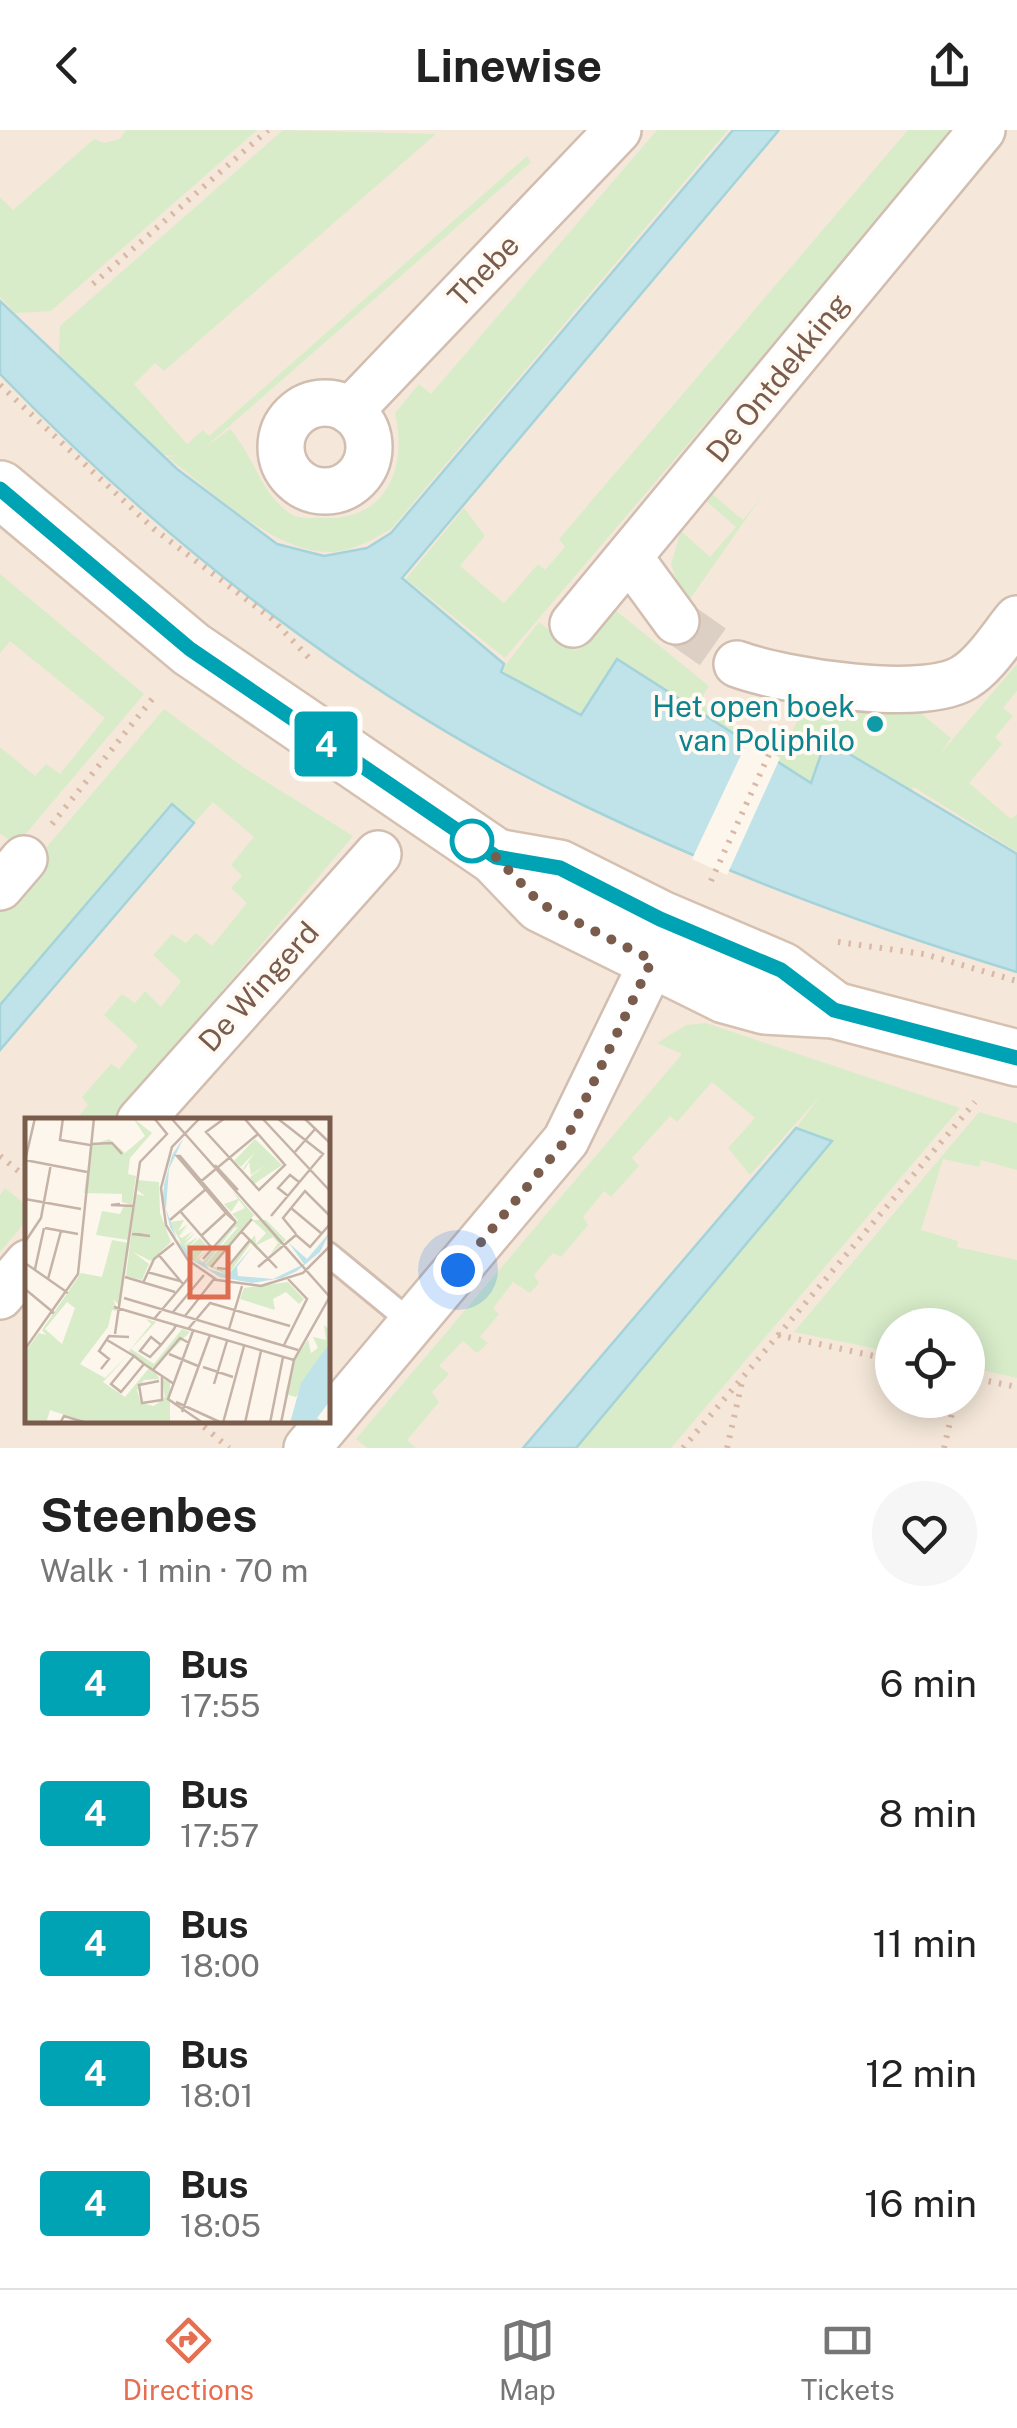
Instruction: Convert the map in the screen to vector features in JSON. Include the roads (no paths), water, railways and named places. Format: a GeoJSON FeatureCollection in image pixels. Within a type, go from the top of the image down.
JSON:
{"type":"FeatureCollection","features":[{"type":"Feature","properties":{"kind":"street","name":"De Ontdekking"},"geometry":{"type":"LineString","coordinates":[[573,624],[982,130]]}},
{"type":"Feature","properties":{"kind":"street","name":"Thebe"},"geometry":{"type":"LineString","coordinates":[[350,411],[611,133]]}},
{"type":"Feature","properties":{"kind":"street"},"geometry":{"type":"LineString","coordinates":[[0,489],[190,649],[496,857],[541,904],[662,942],[726,994],[765,1006],[834,1010],[1017,1058]]}},
{"type":"Feature","properties":{"kind":"street"},"geometry":{"type":"LineString","coordinates":[[630,558],[676,621]]}},
{"type":"Feature","properties":{"kind":"street"},"geometry":{"type":"LineString","coordinates":[[736,664],[798,682],[940,688],[968,676],[1017,619]]}},
{"type":"Feature","properties":{"kind":"street","name":"De Wingerd"},"geometry":{"type":"LineString","coordinates":[[151,1116],[378,854]]}},
{"type":"Feature","properties":{"kind":"street"},"geometry":{"type":"LineString","coordinates":[[330,1415],[566,1140],[662,942]]}},
{"type":"Feature","properties":{"kind":"street"},"geometry":{"type":"LineString","coordinates":[[0,1296],[25,1267]]}},
{"type":"Feature","properties":{"kind":"lane"},"geometry":{"type":"LineString","coordinates":[[330,1256],[412,1323]]}},
{"type":"Feature","properties":{"kind":"water"},"geometry":{"type":"Polygon","coordinates":[[[733,130],[779,130],[402,578],[504,664],[501,672],[581,715],[617,659],[811,783],[826,740],[1017,854],[1017,972],[853,918],[692,855],[506,766],[427,720],[349,670],[202,560],[64,438],[0,374],[0,301],[177,469],[277,544],[324,556],[367,548],[391,533],[733,130]]]}},
{"type":"Feature","properties":{"kind":"water"},"geometry":{"type":"Polygon","coordinates":[[[172,804],[194,823],[0,1050],[0,1005],[172,804]]]}},
{"type":"Feature","properties":{"kind":"water"},"geometry":{"type":"Polygon","coordinates":[[[796,1128],[832,1141],[576,1448],[523,1448],[796,1128]]]}},
{"type":"Feature","properties":{"kind":"tunnel"},"geometry":{"type":"LineString","coordinates":[[676,621],[737,664]]}},
{"type":"Feature","properties":{"kind":"place","name":"Het open boek van Poliphilo"},"geometry":{"type":"Point","coordinates":[875,724]}}]}
